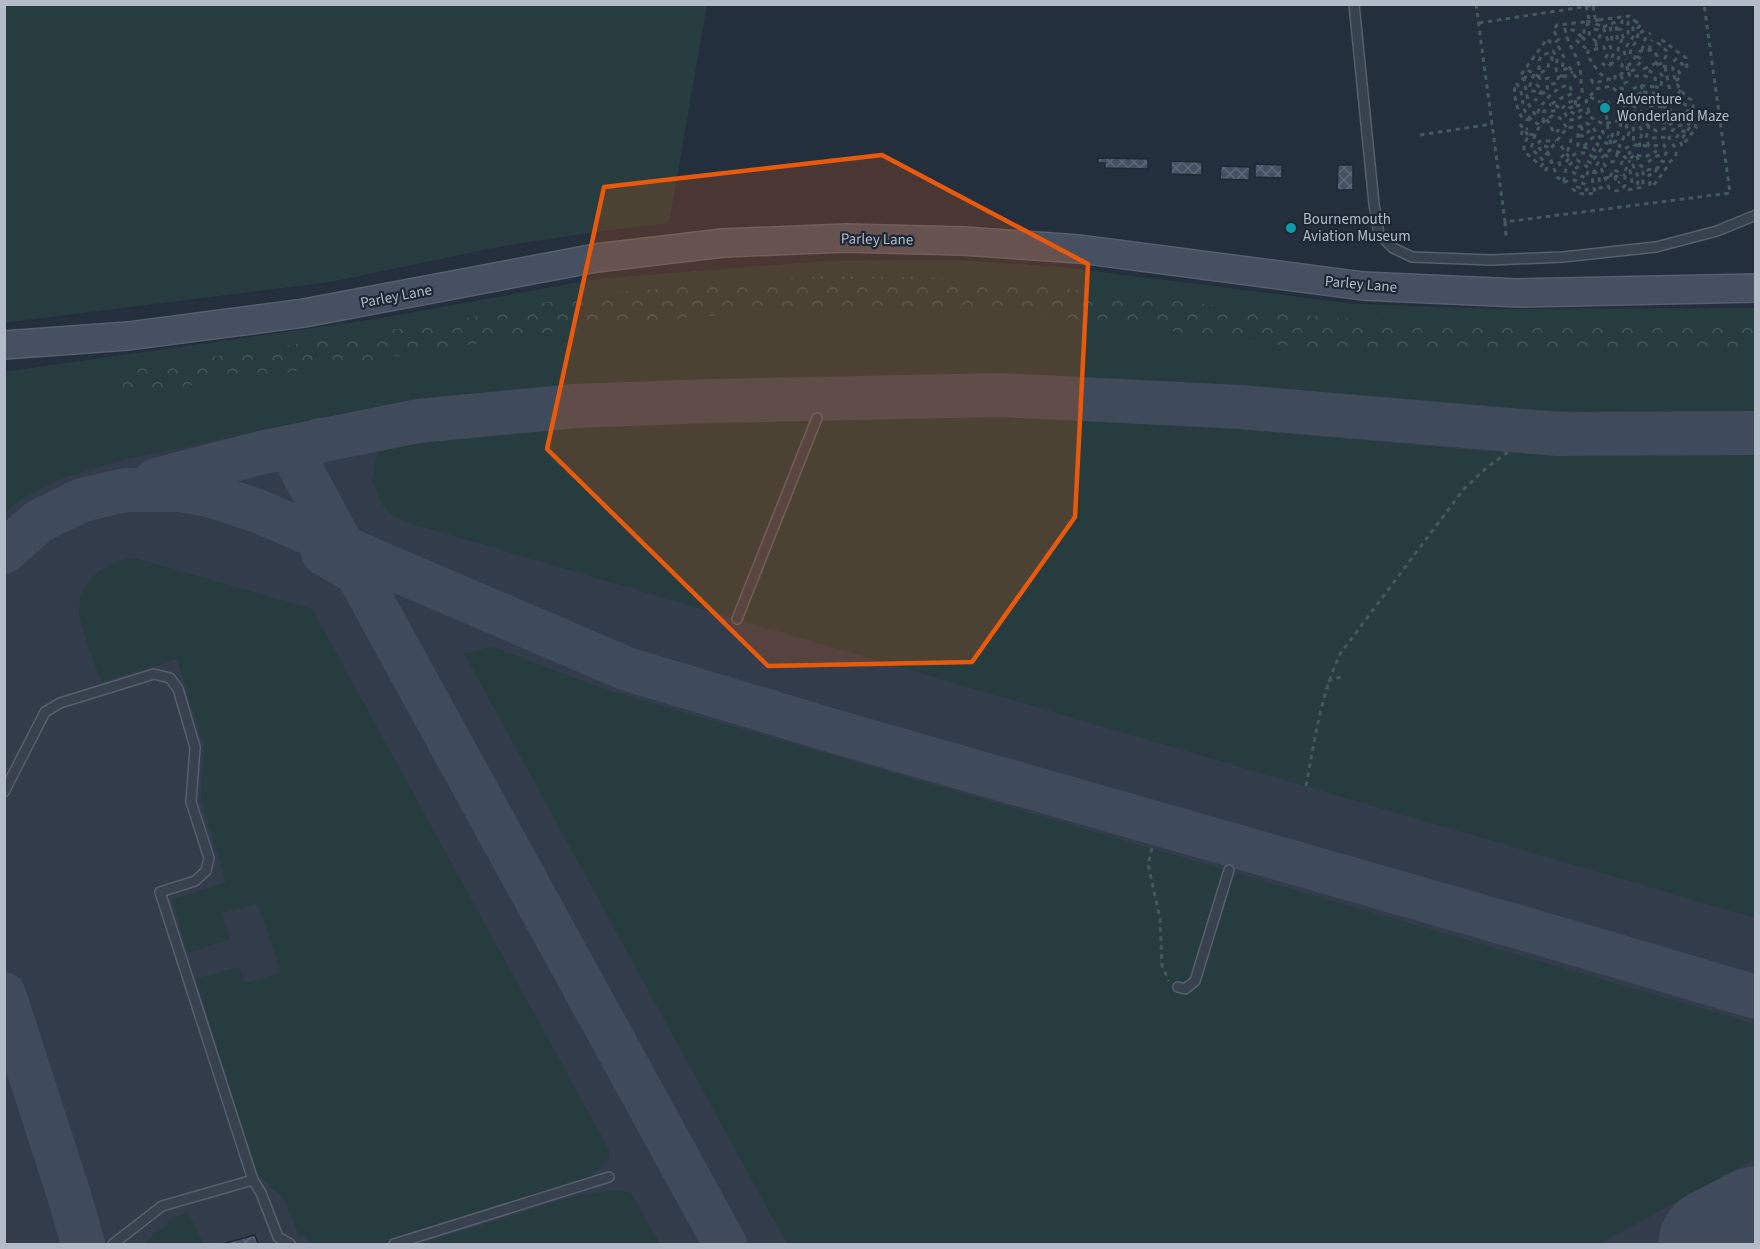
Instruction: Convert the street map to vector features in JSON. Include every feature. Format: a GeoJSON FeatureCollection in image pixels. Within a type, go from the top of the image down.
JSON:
{"type":"FeatureCollection","features":[{"type":"Feature","properties":{"kind":"main road","name":"Parley Lane"},"geometry":{"type":"LineString","coordinates":[[4,345],[128,336],[304,313],[596,258],[723,243],[846,238],[963,241],[1078,249],[1363,286],[1518,293],[1755,288]]}},
{"type":"Feature","properties":{"kind":"lane"},"geometry":{"type":"LineString","coordinates":[[1354,4],[1374,204],[1379,234],[1393,248],[1412,257],[1491,260],[1563,257],[1656,247],[1717,231],[1755,215]]}},
{"type":"Feature","properties":{"kind":"lane"},"geometry":{"type":"LineString","coordinates":[[736,619],[817,418]]}},
{"type":"Feature","properties":{"kind":"lane"},"geometry":{"type":"LineString","coordinates":[[4,792],[45,712],[60,703],[154,674],[170,678],[178,689],[195,747],[191,802],[209,858],[206,871],[195,882],[160,892],[253,1180],[261,1193],[278,1237],[290,1245]]}},
{"type":"Feature","properties":{"kind":"lane"},"geometry":{"type":"LineString","coordinates":[[1178,987],[1185,989],[1195,981],[1229,870]]}},
{"type":"Feature","properties":{"kind":"lane"},"geometry":{"type":"LineString","coordinates":[[394,1245],[609,1177]]}},
{"type":"Feature","properties":{"kind":"lane"},"geometry":{"type":"LineString","coordinates":[[113,1245],[162,1206],[253,1180]]}},
{"type":"Feature","properties":{"kind":"path"},"geometry":{"type":"LineString","coordinates":[[1476,4],[1506,236]]}},
{"type":"Feature","properties":{"kind":"path"},"geometry":{"type":"LineString","coordinates":[[1479,23],[1602,4]]}},
{"type":"Feature","properties":{"kind":"path"},"geometry":{"type":"LineString","coordinates":[[1505,222],[1730,193],[1704,4]]}},
{"type":"Feature","properties":{"kind":"path"},"geometry":{"type":"LineString","coordinates":[[1582,37],[1584,27],[1590,23],[1586,6]]}},
{"type":"Feature","properties":{"kind":"path"},"geometry":{"type":"LineString","coordinates":[[1593,6],[1596,24],[1603,27],[1616,22],[1623,38]]}},
{"type":"Feature","properties":{"kind":"path"},"geometry":{"type":"LineString","coordinates":[[1556,42],[1559,39],[1553,30],[1557,25],[1629,16],[1641,24],[1638,28],[1640,33],[1638,40],[1630,50],[1630,54]]}},
{"type":"Feature","properties":{"kind":"path"},"geometry":{"type":"LineString","coordinates":[[1589,51],[1606,49],[1607,55],[1603,64],[1607,67],[1619,58],[1618,49],[1623,38],[1628,35],[1628,22],[1622,21],[1615,41],[1612,39],[1610,25]]}},
{"type":"Feature","properties":{"kind":"path"},"geometry":{"type":"LineString","coordinates":[[1626,60],[1624,50],[1633,38],[1633,26],[1636,22]]}},
{"type":"Feature","properties":{"kind":"path"},"geometry":{"type":"LineString","coordinates":[[1580,27],[1583,31]]}},
{"type":"Feature","properties":{"kind":"path"},"geometry":{"type":"LineString","coordinates":[[1603,27],[1613,54],[1610,65]]}},
{"type":"Feature","properties":{"kind":"path"},"geometry":{"type":"LineString","coordinates":[[1588,43],[1573,30],[1566,29],[1565,32],[1582,73],[1583,93],[1580,98],[1568,102],[1562,109],[1569,120],[1577,119],[1589,112]]}},
{"type":"Feature","properties":{"kind":"path"},"geometry":{"type":"LineString","coordinates":[[1640,33],[1646,29]]}},
{"type":"Feature","properties":{"kind":"path"},"geometry":{"type":"LineString","coordinates":[[1648,79],[1646,76],[1630,76],[1627,66],[1642,50],[1646,36],[1651,33]]}},
{"type":"Feature","properties":{"kind":"path"},"geometry":{"type":"LineString","coordinates":[[1543,122],[1544,111],[1557,111],[1558,107],[1551,105],[1573,93],[1572,87],[1562,86],[1556,90],[1540,106],[1536,116],[1529,105],[1524,81],[1520,76],[1547,39],[1550,42],[1556,42]]}},
{"type":"Feature","properties":{"kind":"path"},"geometry":{"type":"LineString","coordinates":[[1576,40],[1589,51]]}},
{"type":"Feature","properties":{"kind":"path"},"geometry":{"type":"LineString","coordinates":[[1649,50],[1652,40]]}},
{"type":"Feature","properties":{"kind":"path"},"geometry":{"type":"LineString","coordinates":[[1656,87],[1655,76],[1650,70],[1644,69],[1657,64],[1663,62],[1668,52],[1658,43],[1659,40],[1686,58],[1687,68],[1676,59],[1670,66],[1657,64]]}},
{"type":"Feature","properties":{"kind":"path"},"geometry":{"type":"LineString","coordinates":[[1556,42],[1564,57],[1562,70],[1568,65],[1576,78]]}},
{"type":"Feature","properties":{"kind":"path"},"geometry":{"type":"LineString","coordinates":[[1596,42],[1597,49]]}},
{"type":"Feature","properties":{"kind":"path"},"geometry":{"type":"LineString","coordinates":[[1537,75],[1548,68],[1548,62],[1552,60],[1549,46]]}},
{"type":"Feature","properties":{"kind":"path"},"geometry":{"type":"LineString","coordinates":[[1642,50],[1656,53],[1657,64]]}},
{"type":"Feature","properties":{"kind":"path"},"geometry":{"type":"LineString","coordinates":[[1589,51],[1588,57],[1594,63],[1596,71],[1609,80]]}},
{"type":"Feature","properties":{"kind":"path"},"geometry":{"type":"LineString","coordinates":[[1535,101],[1542,90],[1537,85],[1533,92],[1530,85],[1537,75],[1541,56],[1551,52],[1556,53],[1555,70],[1559,75],[1565,77],[1573,72]]}},
{"type":"Feature","properties":{"kind":"path"},"geometry":{"type":"LineString","coordinates":[[1628,72],[1634,70],[1642,60],[1637,56]]}},
{"type":"Feature","properties":{"kind":"path"},"geometry":{"type":"LineString","coordinates":[[1626,92],[1621,88],[1621,85],[1627,82],[1621,75],[1622,64],[1626,60],[1631,60]]}},
{"type":"Feature","properties":{"kind":"path"},"geometry":{"type":"LineString","coordinates":[[1622,64],[1627,66]]}},
{"type":"Feature","properties":{"kind":"path"},"geometry":{"type":"LineString","coordinates":[[1670,66],[1686,98],[1692,100],[1696,128],[1682,146],[1680,141],[1690,127]]}},
{"type":"Feature","properties":{"kind":"path"},"geometry":{"type":"LineString","coordinates":[[1665,67],[1670,91]]}},
{"type":"Feature","properties":{"kind":"path"},"geometry":{"type":"LineString","coordinates":[[1534,68],[1539,68]]}},
{"type":"Feature","properties":{"kind":"path"},"geometry":{"type":"LineString","coordinates":[[1677,81],[1681,76],[1678,70]]}},
{"type":"Feature","properties":{"kind":"path"},"geometry":{"type":"LineString","coordinates":[[1524,81],[1529,71],[1541,80],[1549,78],[1553,84]]}},
{"type":"Feature","properties":{"kind":"path"},"geometry":{"type":"LineString","coordinates":[[1633,89],[1641,85],[1661,88],[1662,75],[1658,71]]}},
{"type":"Feature","properties":{"kind":"path"},"geometry":{"type":"LineString","coordinates":[[1539,95],[1548,91],[1547,86],[1559,80],[1559,75]]}},
{"type":"Feature","properties":{"kind":"path"},"geometry":{"type":"LineString","coordinates":[[1591,79],[1593,83],[1615,80],[1615,75],[1621,75]]}},
{"type":"Feature","properties":{"kind":"path"},"geometry":{"type":"LineString","coordinates":[[1530,120],[1523,109],[1520,89],[1516,83],[1515,89],[1522,119],[1543,122],[1554,133],[1558,129]]}},
{"type":"Feature","properties":{"kind":"path"},"geometry":{"type":"LineString","coordinates":[[1641,85],[1643,92]]}},
{"type":"Feature","properties":{"kind":"path"},"geometry":{"type":"LineString","coordinates":[[1611,86],[1621,95],[1623,101],[1625,109],[1617,121],[1604,124],[1590,117],[1586,102],[1596,89],[1611,86]]}},
{"type":"Feature","properties":{"kind":"path"},"geometry":{"type":"LineString","coordinates":[[1674,101],[1681,89]]}},
{"type":"Feature","properties":{"kind":"path"},"geometry":{"type":"LineString","coordinates":[[1681,120],[1686,115],[1684,104],[1662,96],[1655,98],[1654,93],[1643,92],[1636,95],[1644,104],[1648,102],[1670,108],[1671,112],[1686,115]]}},
{"type":"Feature","properties":{"kind":"path"},"geometry":{"type":"LineString","coordinates":[[1590,97],[1602,103]]}},
{"type":"Feature","properties":{"kind":"path"},"geometry":{"type":"LineString","coordinates":[[1664,107],[1664,102],[1668,99]]}},
{"type":"Feature","properties":{"kind":"path"},"geometry":{"type":"LineString","coordinates":[[1575,100],[1576,106]]}},
{"type":"Feature","properties":{"kind":"path"},"geometry":{"type":"LineString","coordinates":[[1602,103],[1607,100],[1610,103],[1611,107],[1606,111]]}},
{"type":"Feature","properties":{"kind":"path"},"geometry":{"type":"LineString","coordinates":[[1623,101],[1625,100],[1638,109],[1650,122],[1662,117]]}},
{"type":"Feature","properties":{"kind":"path"},"geometry":{"type":"LineString","coordinates":[[1648,102],[1648,112]]}},
{"type":"Feature","properties":{"kind":"path"},"geometry":{"type":"LineString","coordinates":[[1602,103],[1602,109],[1606,111],[1608,129]]}},
{"type":"Feature","properties":{"kind":"path"},"geometry":{"type":"LineString","coordinates":[[1581,105],[1581,110],[1572,114],[1569,108],[1576,106],[1581,105]]}},
{"type":"Feature","properties":{"kind":"path"},"geometry":{"type":"LineString","coordinates":[[1636,117],[1656,131],[1674,121],[1654,111],[1652,116]]}},
{"type":"Feature","properties":{"kind":"path"},"geometry":{"type":"LineString","coordinates":[[1670,137],[1677,126],[1689,124],[1693,114]]}},
{"type":"Feature","properties":{"kind":"path"},"geometry":{"type":"LineString","coordinates":[[1520,124],[1528,135],[1524,151],[1541,166],[1545,162],[1531,148],[1534,135],[1543,122],[1552,116],[1560,118],[1567,128]]}},
{"type":"Feature","properties":{"kind":"path"},"geometry":{"type":"LineString","coordinates":[[1557,177],[1548,152],[1567,128],[1590,124],[1603,143],[1611,144],[1616,141],[1621,123],[1626,116],[1634,120],[1636,117]]}},
{"type":"Feature","properties":{"kind":"path"},"geometry":{"type":"LineString","coordinates":[[1556,117],[1556,123]]}},
{"type":"Feature","properties":{"kind":"path"},"geometry":{"type":"LineString","coordinates":[[1636,117],[1633,126],[1635,146],[1658,144],[1664,145],[1668,150],[1666,154],[1657,156],[1648,162]]}},
{"type":"Feature","properties":{"kind":"path"},"geometry":{"type":"LineString","coordinates":[[1663,123],[1667,119]]}},
{"type":"Feature","properties":{"kind":"path"},"geometry":{"type":"LineString","coordinates":[[1640,147],[1639,141],[1643,132],[1639,126],[1642,122]]}},
{"type":"Feature","properties":{"kind":"path"},"geometry":{"type":"LineString","coordinates":[[1420,135],[1492,124]]}},
{"type":"Feature","properties":{"kind":"path"},"geometry":{"type":"LineString","coordinates":[[1627,124],[1626,130],[1629,133],[1619,146],[1624,150],[1628,147],[1631,151],[1629,153],[1643,168],[1651,170],[1657,168]]}},
{"type":"Feature","properties":{"kind":"path"},"geometry":{"type":"LineString","coordinates":[[1581,126],[1582,129],[1589,131],[1585,136],[1581,136],[1578,132],[1578,146],[1584,146],[1598,153]]}},
{"type":"Feature","properties":{"kind":"path"},"geometry":{"type":"LineString","coordinates":[[1650,127],[1658,126]]}},
{"type":"Feature","properties":{"kind":"path"},"geometry":{"type":"LineString","coordinates":[[1649,146],[1646,138],[1650,127]]}},
{"type":"Feature","properties":{"kind":"path"},"geometry":{"type":"LineString","coordinates":[[1521,135],[1525,129]]}},
{"type":"Feature","properties":{"kind":"path"},"geometry":{"type":"LineString","coordinates":[[1609,137],[1612,136],[1614,129]]}},
{"type":"Feature","properties":{"kind":"path"},"geometry":{"type":"LineString","coordinates":[[1602,130],[1604,135],[1609,137],[1611,144]]}},
{"type":"Feature","properties":{"kind":"path"},"geometry":{"type":"LineString","coordinates":[[1676,138],[1681,131],[1685,134]]}},
{"type":"Feature","properties":{"kind":"path"},"geometry":{"type":"LineString","coordinates":[[1528,135],[1534,135]]}},
{"type":"Feature","properties":{"kind":"path"},"geometry":{"type":"LineString","coordinates":[[1584,146],[1598,136]]}},
{"type":"Feature","properties":{"kind":"path"},"geometry":{"type":"LineString","coordinates":[[1560,166],[1559,160],[1566,153],[1571,140],[1569,137]]}},
{"type":"Feature","properties":{"kind":"path"},"geometry":{"type":"LineString","coordinates":[[1652,138],[1670,137]]}},
{"type":"Feature","properties":{"kind":"path"},"geometry":{"type":"LineString","coordinates":[[1670,137],[1676,149],[1676,157],[1653,186],[1650,186],[1649,175],[1655,173],[1660,162],[1671,161]]}},
{"type":"Feature","properties":{"kind":"path"},"geometry":{"type":"LineString","coordinates":[[1549,155],[1542,152],[1538,145],[1540,141],[1556,141]]}},
{"type":"Feature","properties":{"kind":"path"},"geometry":{"type":"LineString","coordinates":[[1564,182],[1564,175],[1571,163],[1577,160],[1591,163],[1602,148],[1596,143]]}},
{"type":"Feature","properties":{"kind":"path"},"geometry":{"type":"LineString","coordinates":[[1544,146],[1552,148]]}},
{"type":"Feature","properties":{"kind":"path"},"geometry":{"type":"LineString","coordinates":[[1561,146],[1569,157]]}},
{"type":"Feature","properties":{"kind":"path"},"geometry":{"type":"LineString","coordinates":[[1551,173],[1564,182],[1574,180],[1587,185],[1587,190],[1574,186],[1573,189],[1578,194],[1596,193],[1592,181],[1594,170],[1610,150],[1633,157],[1645,157],[1657,151]]}},
{"type":"Feature","properties":{"kind":"path"},"geometry":{"type":"LineString","coordinates":[[1605,154],[1612,162],[1615,161],[1617,151]]}},
{"type":"Feature","properties":{"kind":"path"},"geometry":{"type":"LineString","coordinates":[[1566,162],[1569,157],[1580,152],[1588,153],[1594,158]]}},
{"type":"Feature","properties":{"kind":"path"},"geometry":{"type":"LineString","coordinates":[[1606,167],[1604,164],[1600,168],[1608,186],[1612,190],[1620,190],[1625,185],[1623,175],[1627,164],[1633,157]]}},
{"type":"Feature","properties":{"kind":"path"},"geometry":{"type":"LineString","coordinates":[[1582,171],[1577,167],[1572,172],[1586,178],[1589,168],[1583,158]]}},
{"type":"Feature","properties":{"kind":"path"},"geometry":{"type":"LineString","coordinates":[[1545,171],[1552,161]]}},
{"type":"Feature","properties":{"kind":"path"},"geometry":{"type":"LineString","coordinates":[[1621,165],[1622,162],[1627,164]]}},
{"type":"Feature","properties":{"kind":"path"},"geometry":{"type":"LineString","coordinates":[[1632,183],[1630,171],[1633,165],[1639,179],[1636,188]]}},
{"type":"Feature","properties":{"kind":"path"},"geometry":{"type":"LineString","coordinates":[[1628,190],[1643,187],[1643,168]]}},
{"type":"Feature","properties":{"kind":"path"},"geometry":{"type":"LineString","coordinates":[[1594,170],[1599,177],[1600,188],[1608,186]]}},
{"type":"Feature","properties":{"kind":"path"},"geometry":{"type":"LineString","coordinates":[[1610,177],[1613,170],[1623,175]]}},
{"type":"Feature","properties":{"kind":"path"},"geometry":{"type":"LineString","coordinates":[[1605,178],[1623,175]]}},
{"type":"Feature","properties":{"kind":"path"},"geometry":{"type":"LineString","coordinates":[[1615,176],[1616,183]]}},
{"type":"Feature","properties":{"kind":"path"},"geometry":{"type":"LineString","coordinates":[[1306,786],[1321,704],[1340,654],[1463,490],[1485,469],[1508,452]]}},
{"type":"Feature","properties":{"kind":"path"},"geometry":{"type":"LineString","coordinates":[[1328,681],[1344,676]]}},
{"type":"Feature","properties":{"kind":"path"},"geometry":{"type":"LineString","coordinates":[[1152,848],[1148,864],[1160,919],[1162,966],[1169,981],[1178,987]]}},
{"type":"Feature","properties":{"kind":"highlighted area"},"geometry":{"type":"Polygon","coordinates":[[[882,155],[1088,264],[1075,517],[972,662],[768,666],[547,449],[604,187],[882,155]]]}},
{"type":"Feature","properties":{"kind":"shaded area"},"geometry":{"type":"Polygon","coordinates":[[[953,260],[1060,267],[1353,304],[1495,309],[1755,308],[1755,1244],[5,1244],[4,372],[377,319],[598,279],[829,261],[953,260]]]}},
{"type":"Feature","properties":{"kind":"green space"},"geometry":{"type":"Polygon","coordinates":[[[4,5],[707,5],[669,223],[503,246],[330,282],[4,322],[4,5]]]}},
{"type":"Feature","properties":{"kind":"green space"},"geometry":{"type":"Polygon","coordinates":[[[953,260],[1060,267],[1353,304],[1495,309],[1755,308],[1755,413],[1657,415],[1427,405],[1225,385],[1021,376],[780,378],[578,386],[399,402],[122,460],[60,479],[20,500],[5,513],[5,372],[377,319],[598,279],[829,261],[953,260]]]}},
{"type":"Feature","properties":{"kind":"green space"},"geometry":{"type":"Polygon","coordinates":[[[818,276],[922,277],[1010,283],[1333,318],[1517,324],[1755,325],[1755,353],[1396,355],[1280,345],[969,305],[793,309],[592,326],[250,378],[122,394],[125,370],[451,321],[583,295],[818,276]]]}},
{"type":"Feature","properties":{"kind":"green space"},"geometry":{"type":"Polygon","coordinates":[[[935,416],[1156,422],[1481,451],[1554,455],[1755,454],[1755,918],[416,525],[392,515],[382,504],[372,480],[377,454],[389,445],[501,432],[718,420],[935,416]]]}},
{"type":"Feature","properties":{"kind":"green space"},"geometry":{"type":"Polygon","coordinates":[[[135,558],[312,609],[609,1150],[609,1159],[592,1175],[565,1188],[380,1244],[310,1244],[307,1237],[299,1235],[284,1199],[257,1173],[196,979],[240,967],[245,983],[281,973],[258,904],[222,913],[230,939],[188,953],[172,900],[226,882],[201,801],[204,746],[177,659],[101,682],[82,624],[79,610],[80,599],[90,581],[105,567],[135,558]]]}},
{"type":"Feature","properties":{"kind":"green space"},"geometry":{"type":"Polygon","coordinates":[[[493,647],[607,690],[1755,1024],[1755,1159],[1599,1244],[787,1244],[464,653],[493,647]]]}},
{"type":"Feature","properties":{"kind":"green space"},"geometry":{"type":"Polygon","coordinates":[[[618,1190],[631,1193],[660,1244],[421,1244],[578,1195],[618,1190]]]}},
{"type":"Feature","properties":{"kind":"green space"},"geometry":{"type":"Polygon","coordinates":[[[188,1212],[204,1244],[144,1244],[168,1224],[167,1221],[188,1212]]]}},
{"type":"Feature","properties":{"kind":"building"},"geometry":{"type":"Polygon","coordinates":[[[1098,158],[1148,159],[1148,169],[1105,168],[1105,163],[1098,163],[1098,158]]]}},
{"type":"Feature","properties":{"kind":"building"},"geometry":{"type":"Polygon","coordinates":[[[1171,161],[1202,162],[1202,175],[1171,174],[1171,161]]]}},
{"type":"Feature","properties":{"kind":"building"},"geometry":{"type":"Polygon","coordinates":[[[1255,164],[1282,165],[1282,178],[1255,177],[1255,164]]]}},
{"type":"Feature","properties":{"kind":"building"},"geometry":{"type":"Polygon","coordinates":[[[1338,165],[1353,165],[1353,190],[1337,190],[1338,165]]]}},
{"type":"Feature","properties":{"kind":"building"},"geometry":{"type":"Polygon","coordinates":[[[1221,166],[1250,167],[1249,180],[1220,179],[1221,166]]]}},
{"type":"Feature","properties":{"kind":"building"},"geometry":{"type":"Polygon","coordinates":[[[255,1235],[258,1244],[222,1244],[255,1235]]]}},
{"type":"Feature","properties":{"kind":"taxiway"},"geometry":{"type":"LineString","coordinates":[[156,480],[260,453],[418,421],[574,406],[712,401],[1001,395],[1241,407],[1558,434],[1756,433]]}},
{"type":"Feature","properties":{"kind":"taxiway"},"geometry":{"type":"LineString","coordinates":[[319,440],[305,450],[300,467],[347,555]]}},
{"type":"Feature","properties":{"kind":"taxiway"},"geometry":{"type":"LineString","coordinates":[[4,552],[39,521],[82,500],[125,490],[180,490],[212,496],[258,511],[627,669],[837,732],[1756,997]]}},
{"type":"Feature","properties":{"kind":"taxiway"},"geometry":{"type":"LineString","coordinates":[[323,553],[357,573],[725,1244]]}},
{"type":"Feature","properties":{"kind":"taxiway"},"geometry":{"type":"LineString","coordinates":[[4,994],[83,1244]]}},
{"type":"Feature","properties":{"kind":"runway"},"geometry":{"type":"LineString","coordinates":[[1714,1244],[1756,1222]]}},
{"type":"Feature","properties":{"kind":"place","name":"Adventure Wonderland Maze"},"geometry":{"type":"Point","coordinates":[1605,108]}},
{"type":"Feature","properties":{"kind":"place","name":"Bournemouth Aviation Museum"},"geometry":{"type":"Point","coordinates":[1291,228]}}]}
